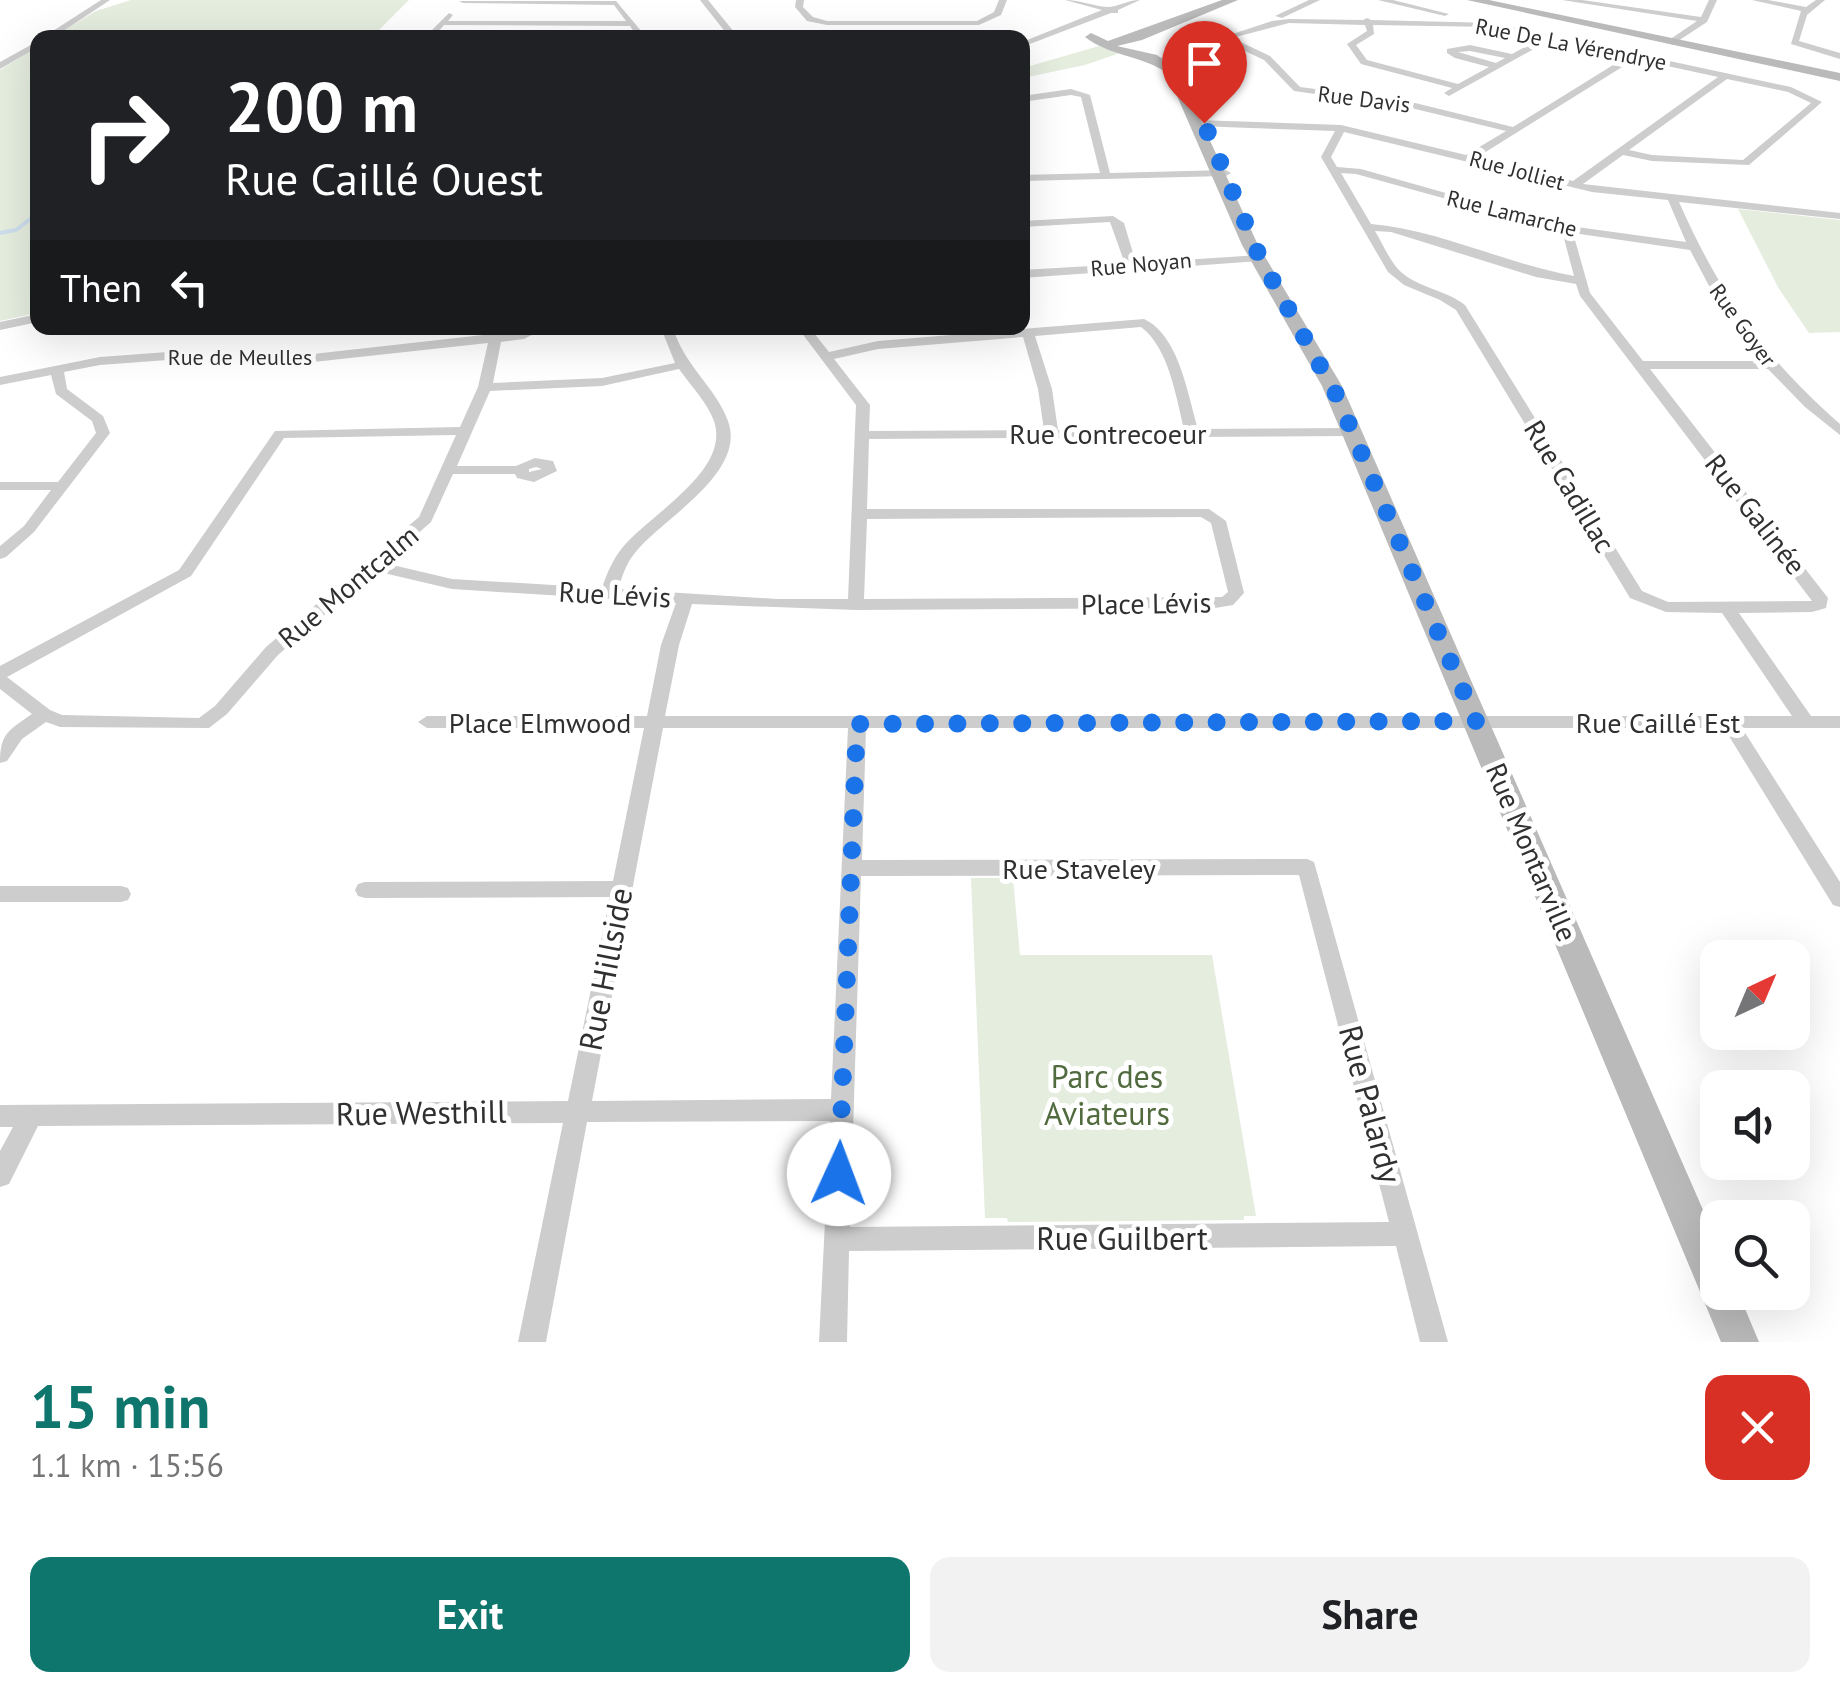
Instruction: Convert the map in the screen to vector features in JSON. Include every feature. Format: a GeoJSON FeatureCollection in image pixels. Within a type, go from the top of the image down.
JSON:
{"type":"FeatureCollection","features":[{"type":"Feature","properties":{"kind":"street"},"geometry":{"type":"LineString","coordinates":[[59,30],[106,0]]}},
{"type":"Feature","properties":{"kind":"street"},"geometry":{"type":"LineString","coordinates":[[435,30],[463,0],[614,2],[620,4],[638,30]]}},
{"type":"Feature","properties":{"kind":"street"},"geometry":{"type":"LineString","coordinates":[[704,0],[728,30]]}},
{"type":"Feature","properties":{"kind":"street"},"geometry":{"type":"LineString","coordinates":[[800,0],[800,9],[810,19],[831,24],[979,23],[998,13],[1004,0]]}},
{"type":"Feature","properties":{"kind":"street"},"geometry":{"type":"LineString","coordinates":[[1069,0],[1115,12]]}},
{"type":"Feature","properties":{"kind":"street"},"geometry":{"type":"LineString","coordinates":[[1030,42],[1115,12],[1136,0]]}},
{"type":"Feature","properties":{"kind":"street"},"geometry":{"type":"LineString","coordinates":[[1122,44],[1232,0]]}},
{"type":"Feature","properties":{"kind":"street"},"geometry":{"type":"LineString","coordinates":[[1266,24],[1316,0]]}},
{"type":"Feature","properties":{"kind":"street"},"geometry":{"type":"LineString","coordinates":[[1382,0],[1493,25]]}},
{"type":"Feature","properties":{"kind":"street"},"geometry":{"type":"LineString","coordinates":[[1473,0],[1840,78]]}},
{"type":"Feature","properties":{"kind":"street"},"geometry":{"type":"LineString","coordinates":[[1566,0],[1704,20]]}},
{"type":"Feature","properties":{"kind":"street"},"geometry":{"type":"LineString","coordinates":[[1672,42],[1704,20],[1713,0]]}},
{"type":"Feature","properties":{"kind":"street"},"geometry":{"type":"LineString","coordinates":[[1756,0],[1806,10]]}},
{"type":"Feature","properties":{"kind":"street"},"geometry":{"type":"LineString","coordinates":[[1821,0],[1806,10],[1795,42],[1840,56]]}},
{"type":"Feature","properties":{"kind":"street"},"geometry":{"type":"LineString","coordinates":[[1430,11],[1435,22]]}},
{"type":"Feature","properties":{"kind":"street"},"geometry":{"type":"LineString","coordinates":[[1286,12],[1314,19]]}},
{"type":"Feature","properties":{"kind":"street","name":"Rue De La Vérendrye"},"geometry":{"type":"LineString","coordinates":[[1161,59],[1228,40],[1266,24],[1314,19],[1493,25],[1816,100],[1816,106],[1745,163],[1652,158],[1620,151]]}},
{"type":"Feature","properties":{"kind":"street"},"geometry":{"type":"LineString","coordinates":[[1367,20],[1371,32],[1351,44],[1364,62],[1459,87]]}},
{"type":"Feature","properties":{"kind":"street"},"geometry":{"type":"LineString","coordinates":[[442,23],[634,24]]}},
{"type":"Feature","properties":{"kind":"street"},"geometry":{"type":"LineString","coordinates":[[1065,30],[1122,44],[1161,59]]}},
{"type":"Feature","properties":{"kind":"street"},"geometry":{"type":"LineString","coordinates":[[1424,107],[1549,37]]}},
{"type":"Feature","properties":{"kind":"street","name":"Rue Davis"},"geometry":{"type":"LineString","coordinates":[[1228,40],[1267,58],[1297,90],[1424,107],[1515,130]]}},
{"type":"Feature","properties":{"kind":"street"},"geometry":{"type":"LineString","coordinates":[[2,63],[30,47]]}},
{"type":"Feature","properties":{"kind":"street"},"geometry":{"type":"LineString","coordinates":[[1497,66],[1450,51],[1470,48],[1512,57]]}},
{"type":"Feature","properties":{"kind":"street"},"geometry":{"type":"LineString","coordinates":[[1470,158],[1633,56]]}},
{"type":"Feature","properties":{"kind":"street","name":"Rue Montarville"},"geometry":{"type":"LineString","coordinates":[[1161,59],[1181,72],[1250,245],[1327,376],[1700,1249]]}},
{"type":"Feature","properties":{"kind":"street"},"geometry":{"type":"LineString","coordinates":[[1574,186],[1725,76]]}},
{"type":"Feature","properties":{"kind":"street"},"geometry":{"type":"LineString","coordinates":[[1030,99],[1068,92],[1085,95],[1105,173]]}},
{"type":"Feature","properties":{"kind":"street","name":"Rue Jolliet"},"geometry":{"type":"LineString","coordinates":[[1200,123],[1342,128],[1574,186],[1840,216]]}},
{"type":"Feature","properties":{"kind":"street"},"geometry":{"type":"LineString","coordinates":[[1342,128],[1326,154],[1367,227],[1392,229],[1545,276],[1580,281]]}},
{"type":"Feature","properties":{"kind":"street","name":"Rue Lamarche"},"geometry":{"type":"LineString","coordinates":[[1333,170],[1357,171],[1566,230],[1694,247]]}},
{"type":"Feature","properties":{"kind":"street"},"geometry":{"type":"LineString","coordinates":[[1030,178],[1222,173]]}},
{"type":"Feature","properties":{"kind":"street","name":"Rue Goyer"},"geometry":{"type":"LineString","coordinates":[[1673,200],[1717,296],[1770,365],[1840,431]]}},
{"type":"Feature","properties":{"kind":"street"},"geometry":{"type":"LineString","coordinates":[[1030,224],[1115,220],[1131,265]]}},
{"type":"Feature","properties":{"kind":"street","name":"Rue Cadillac"},"geometry":{"type":"LineString","coordinates":[[1367,227],[1394,274],[1452,300],[1465,315],[1636,594],[1661,606],[1727,608]]}},
{"type":"Feature","properties":{"kind":"street","name":"Rue Galinée"},"geometry":{"type":"LineString","coordinates":[[1566,230],[1584,293],[1821,600],[1812,607],[1727,608]]}},
{"type":"Feature","properties":{"kind":"street","name":"Rue Noyan"},"geometry":{"type":"LineString","coordinates":[[1030,273],[1260,258]]}},
{"type":"Feature","properties":{"kind":"street"},"geometry":{"type":"LineString","coordinates":[[0,326],[30,320]]}},
{"type":"Feature","properties":{"kind":"street"},"geometry":{"type":"LineString","coordinates":[[1030,332],[1138,322],[1152,326],[1178,383],[1192,433]]}},
{"type":"Feature","properties":{"kind":"street","name":"Rue de Meulles"},"geometry":{"type":"LineString","coordinates":[[0,381],[56,368],[181,355],[252,362],[295,360],[524,335]]}},
{"type":"Feature","properties":{"kind":"street"},"geometry":{"type":"LineString","coordinates":[[608,594],[630,548],[704,479],[722,452],[724,430],[718,416],[670,348],[669,335]]}},
{"type":"Feature","properties":{"kind":"street"},"geometry":{"type":"LineString","coordinates":[[810,335],[861,399],[856,605]]}},
{"type":"Feature","properties":{"kind":"street"},"geometry":{"type":"LineString","coordinates":[[826,356],[878,346],[996,335]]}},
{"type":"Feature","properties":{"kind":"street"},"geometry":{"type":"LineString","coordinates":[[1029,335],[1045,389],[1051,433]]}},
{"type":"Feature","properties":{"kind":"street","name":"Rue Montcalm"},"geometry":{"type":"LineString","coordinates":[[44,714],[60,722],[203,724],[221,710],[260,662],[422,524],[485,387],[495,338]]}},
{"type":"Feature","properties":{"kind":"street"},"geometry":{"type":"LineString","coordinates":[[485,387],[556,387],[602,382],[682,365]]}},
{"type":"Feature","properties":{"kind":"street"},"geometry":{"type":"LineString","coordinates":[[1640,365],[1770,365]]}},
{"type":"Feature","properties":{"kind":"street"},"geometry":{"type":"LineString","coordinates":[[0,554],[29,529],[103,433],[98,419],[57,386],[56,368]]}},
{"type":"Feature","properties":{"kind":"street"},"geometry":{"type":"LineString","coordinates":[[0,756],[15,736],[44,714],[0,676],[186,573],[278,436],[296,432],[466,432]]}},
{"type":"Feature","properties":{"kind":"street","name":"Rue Contrecoeur"},"geometry":{"type":"LineString","coordinates":[[863,434],[1352,432]]}},
{"type":"Feature","properties":{"kind":"street"},"geometry":{"type":"LineString","coordinates":[[448,470],[521,470]]}},
{"type":"Feature","properties":{"kind":"street"},"geometry":{"type":"LineString","coordinates":[[0,486],[64,486]]}},
{"type":"Feature","properties":{"kind":"street","name":"Place Lévis"},"geometry":{"type":"LineString","coordinates":[[856,605],[1214,603],[1230,600],[1237,590],[1218,521],[1204,512],[860,514]]}},
{"type":"Feature","properties":{"kind":"street","name":"Rue Lévis"},"geometry":{"type":"LineString","coordinates":[[376,566],[443,583],[856,605]]}},
{"type":"Feature","properties":{"kind":"street","name":"Rue Hillside"},"geometry":{"type":"LineString","coordinates":[[532,1342],[670,644],[686,598]]}},
{"type":"Feature","properties":{"kind":"street"},"geometry":{"type":"LineString","coordinates":[[1727,608],[1806,722]]}},
{"type":"Feature","properties":{"kind":"street","name":"Place Elmwood"},"geometry":{"type":"LineString","coordinates":[[427,722],[857,724]]}},
{"type":"Feature","properties":{"kind":"street"},"geometry":{"type":"LineString","coordinates":[[1729,722],[1840,898]]}},
{"type":"Feature","properties":{"kind":"street","name":"Rue Caillé Est"},"geometry":{"type":"LineString","coordinates":[[857,724],[1840,722]]}},
{"type":"Feature","properties":{"kind":"street"},"geometry":{"type":"LineString","coordinates":[[832,1342],[857,724]]}},
{"type":"Feature","properties":{"kind":"street","name":"Rue Staveley"},"geometry":{"type":"LineString","coordinates":[[851,868],[1307,867]]}},
{"type":"Feature","properties":{"kind":"street","name":"Rue Palardy"},"geometry":{"type":"LineString","coordinates":[[1307,867],[1434,1342]]}},
{"type":"Feature","properties":{"kind":"street"},"geometry":{"type":"LineString","coordinates":[[365,890],[620,889]]}},
{"type":"Feature","properties":{"kind":"street"},"geometry":{"type":"LineString","coordinates":[[0,894],[121,894]]}},
{"type":"Feature","properties":{"kind":"street","name":"Rue Westhill"},"geometry":{"type":"LineString","coordinates":[[0,1116],[841,1110]]}},
{"type":"Feature","properties":{"kind":"street"},"geometry":{"type":"LineString","coordinates":[[0,1176],[31,1116]]}},
{"type":"Feature","properties":{"kind":"street","name":"Rue Guilbert"},"geometry":{"type":"LineString","coordinates":[[838,1239],[1406,1234]]}},
{"type":"Feature","properties":{"kind":"street","name":"Rue Montarville"},"geometry":{"type":"LineString","coordinates":[[1726,1310],[1740,1342]]}},
{"type":"Feature","properties":{"kind":"green space"},"geometry":{"type":"Polygon","coordinates":[[[131,0],[409,0],[379,30],[65,30],[96,11],[131,0]]]}},
{"type":"Feature","properties":{"kind":"green space"},"geometry":{"type":"Polygon","coordinates":[[[1099,46],[1123,52],[1030,77],[1030,66],[1099,46]]]}},
{"type":"Feature","properties":{"kind":"green space"},"geometry":{"type":"Polygon","coordinates":[[[30,51],[30,315],[0,321],[0,70],[30,51]]]}},
{"type":"Feature","properties":{"kind":"green space"},"geometry":{"type":"Polygon","coordinates":[[[1738,209],[1840,220],[1840,332],[1809,333],[1779,289],[1738,209]]]}},
{"type":"Feature","properties":{"kind":"green space","name":"Parc des Aviateurs"},"geometry":{"type":"Polygon","coordinates":[[[971,878],[1013,878],[1020,955],[1212,955],[1256,1216],[1244,1216],[1244,1220],[1008,1222],[1007,1218],[985,1218],[971,878]]]}},
{"type":"Feature","properties":{"kind":"waterway"},"geometry":{"type":"LineString","coordinates":[[0,233],[16,230],[30,219]]}},
{"type":"Feature","properties":{"kind":"route"},"geometry":{"type":"LineString","coordinates":[[839,1174],[857,724],[1476,721],[1337,396],[1260,258],[1204,123]]}}]}
